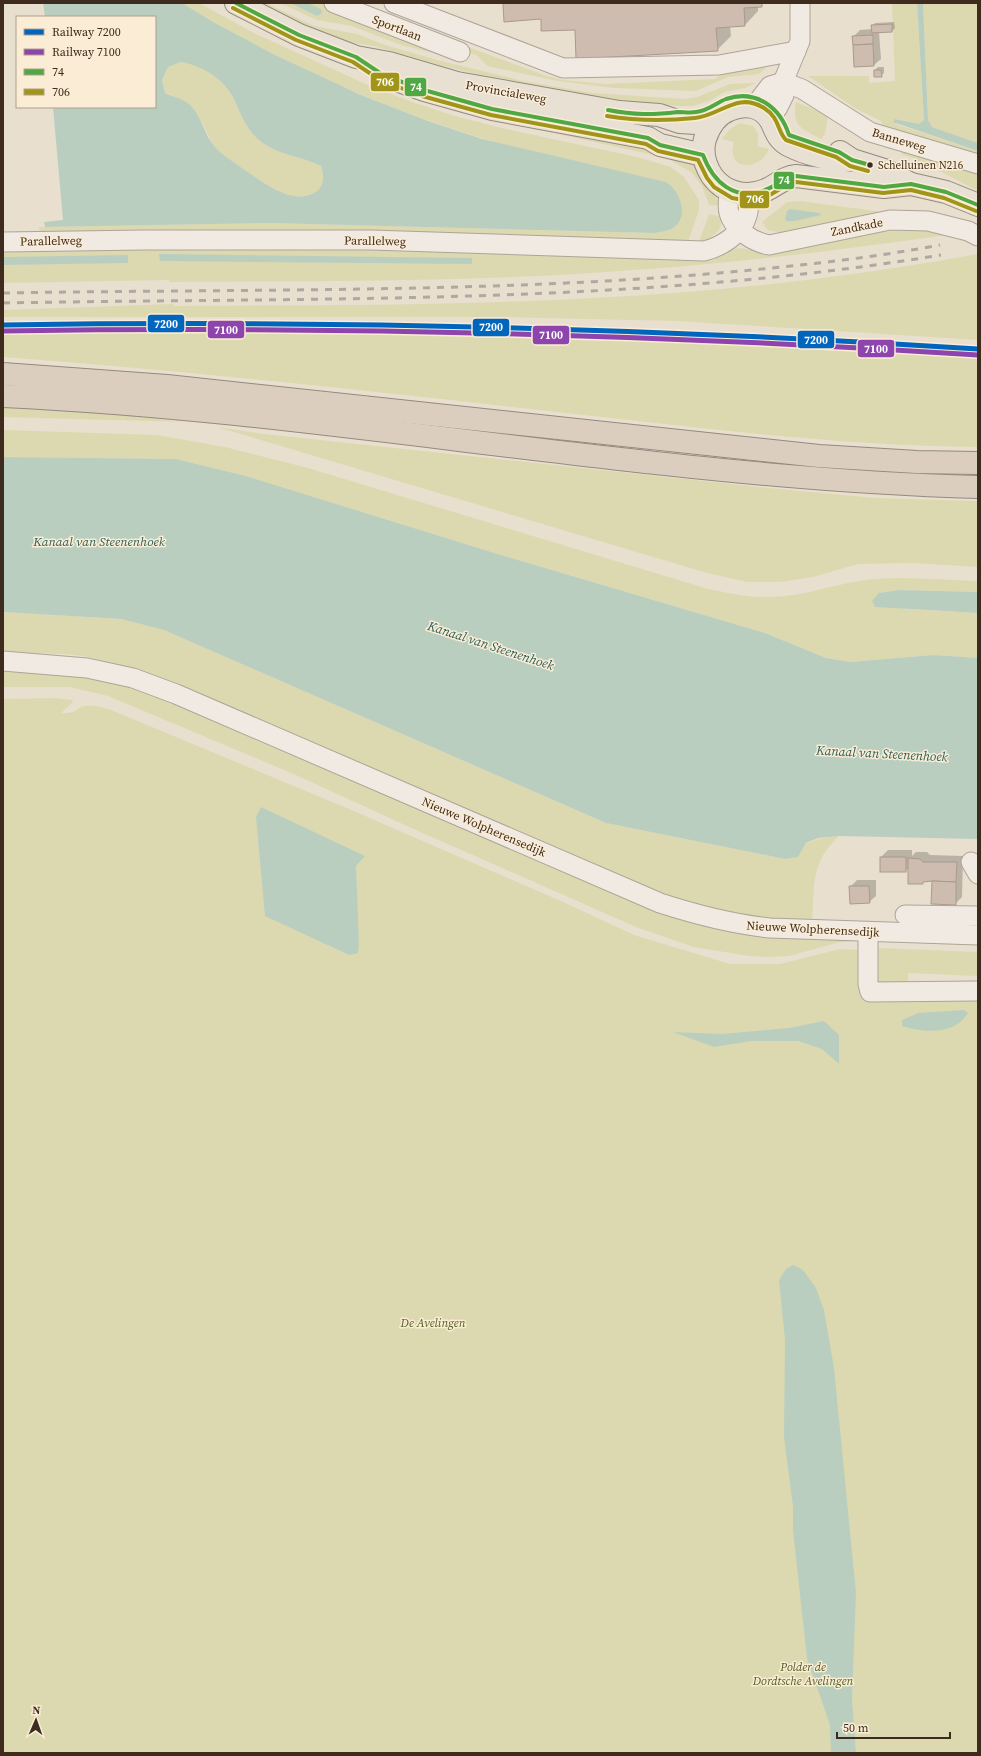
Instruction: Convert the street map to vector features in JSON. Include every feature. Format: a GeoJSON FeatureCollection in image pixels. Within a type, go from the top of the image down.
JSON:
{"type":"FeatureCollection","features":[{"type":"Feature","properties":{"kind":"highway"},"geometry":{"type":"LineString","coordinates":[[3,374],[167,386],[811,455],[916,462],[978,463]]}},
{"type":"Feature","properties":{"kind":"highway"},"geometry":{"type":"LineString","coordinates":[[3,396],[157,407],[828,481],[978,488]]}},
{"type":"Feature","properties":{"kind":"main road","name":"Provincialeweg"},"geometry":{"type":"LineString","coordinates":[[236,3],[299,35],[356,57],[389,63],[457,83],[619,112],[711,117]]}},
{"type":"Feature","properties":{"kind":"main road","name":"Provincialeweg"},"geometry":{"type":"LineString","coordinates":[[356,57],[383,75],[424,90],[477,105],[648,138],[660,145],[704,150]]}},
{"type":"Feature","properties":{"kind":"main road"},"geometry":{"type":"LineString","coordinates":[[743,189],[764,179],[779,167],[786,156],[789,140],[784,118],[749,96],[737,96],[726,100],[711,117],[704,150],[706,164],[714,178],[743,189],[768,189],[783,179],[796,176],[884,187],[911,184]]}},
{"type":"Feature","properties":{"kind":"main road"},"geometry":{"type":"LineString","coordinates":[[789,140],[840,152],[852,160],[884,170],[911,184],[946,192],[978,205]]}},
{"type":"Feature","properties":{"kind":"street","name":"Sportlaan"},"geometry":{"type":"LineString","coordinates":[[334,3],[460,52]]}},
{"type":"Feature","properties":{"kind":"street"},"geometry":{"type":"LineString","coordinates":[[394,3],[563,68],[719,65],[796,51]]}},
{"type":"Feature","properties":{"kind":"street"},"geometry":{"type":"LineString","coordinates":[[763,105],[784,94],[783,82],[796,51],[801,32],[800,3]]}},
{"type":"Feature","properties":{"kind":"street"},"geometry":{"type":"LineString","coordinates":[[431,42],[440,21]]}},
{"type":"Feature","properties":{"kind":"street","name":"Banneweg"},"geometry":{"type":"LineString","coordinates":[[783,82],[802,89],[870,132],[978,164]]}},
{"type":"Feature","properties":{"kind":"street","name":"Zandkade"},"geometry":{"type":"LineString","coordinates":[[743,189],[728,211],[740,229],[750,239],[758,243],[769,245],[890,220],[928,221],[973,234]]}},
{"type":"Feature","properties":{"kind":"street","name":"Parallelweg"},"geometry":{"type":"LineString","coordinates":[[3,242],[144,240],[370,240],[704,251],[722,245],[740,229]]}},
{"type":"Feature","properties":{"kind":"street","name":"Nieuwe Wolpherensedijk"},"geometry":{"type":"LineString","coordinates":[[3,661],[87,668],[140,681],[176,694],[660,903],[700,916],[739,925],[770,928],[978,935]]}},
{"type":"Feature","properties":{"kind":"street"},"geometry":{"type":"LineString","coordinates":[[905,915],[978,916]]}},
{"type":"Feature","properties":{"kind":"street"},"geometry":{"type":"LineString","coordinates":[[868,932],[868,984],[870,992],[978,991]]}},
{"type":"Feature","properties":{"kind":"green space"},"geometry":{"type":"Polygon","coordinates":[[[182,3],[199,3],[254,33],[370,86],[415,103],[458,117],[506,129],[637,157],[671,167],[684,177],[699,200],[699,210],[688,242],[46,237],[39,227],[271,223],[654,233],[676,191],[666,182],[526,151],[481,138],[403,111],[327,80],[253,44],[182,3]]]}},
{"type":"Feature","properties":{"kind":"green space"},"geometry":{"type":"Polygon","coordinates":[[[256,3],[266,3],[314,26],[357,34],[385,45],[437,60],[523,81],[592,93],[685,99],[697,97],[730,84],[756,83],[745,88],[725,92],[711,100],[693,106],[620,101],[522,85],[439,65],[374,46],[339,41],[256,3]]]}},
{"type":"Feature","properties":{"kind":"green space"},"geometry":{"type":"Polygon","coordinates":[[[280,3],[290,3],[317,16],[321,9],[308,3],[321,3],[458,56],[471,63],[401,45],[352,26],[317,20],[280,3]]]}},
{"type":"Feature","properties":{"kind":"green space"},"geometry":{"type":"Polygon","coordinates":[[[892,3],[917,3],[924,120],[919,124],[896,119],[896,124],[978,151],[978,158],[885,131],[881,121],[855,108],[808,76],[869,76],[869,83],[895,81],[892,3]]]}},
{"type":"Feature","properties":{"kind":"green space"},"geometry":{"type":"Polygon","coordinates":[[[923,3],[978,3],[978,143],[932,127],[928,120],[923,3]]]}},
{"type":"Feature","properties":{"kind":"green space"},"geometry":{"type":"Polygon","coordinates":[[[454,42],[547,76],[563,80],[606,84],[715,79],[721,74],[732,69],[750,67],[766,68],[759,74],[728,77],[696,91],[614,88],[558,81],[487,66],[478,56],[453,46],[454,42]]]}},
{"type":"Feature","properties":{"kind":"green space"},"geometry":{"type":"Polygon","coordinates":[[[181,62],[205,70],[225,85],[234,99],[247,126],[259,140],[273,149],[321,166],[323,181],[320,188],[314,193],[305,196],[286,194],[267,185],[218,150],[193,109],[178,99],[165,93],[162,80],[168,67],[181,62]]]}},
{"type":"Feature","properties":{"kind":"green space"},"geometry":{"type":"Polygon","coordinates":[[[796,102],[828,115],[825,134],[821,139],[803,129],[797,122],[795,117],[796,102]]]}},
{"type":"Feature","properties":{"kind":"green space"},"geometry":{"type":"Polygon","coordinates":[[[740,123],[753,126],[758,134],[758,146],[769,149],[764,157],[751,165],[738,163],[734,158],[734,142],[722,139],[730,129],[740,123]]]}},
{"type":"Feature","properties":{"kind":"green space"},"geometry":{"type":"Polygon","coordinates":[[[535,125],[676,156],[695,165],[708,181],[721,206],[709,205],[702,186],[692,173],[667,158],[535,129],[535,125]]]}},
{"type":"Feature","properties":{"kind":"green space"},"geometry":{"type":"Polygon","coordinates":[[[902,148],[978,172],[978,191],[934,168],[915,163],[916,159],[901,154],[902,148]]]}},
{"type":"Feature","properties":{"kind":"green space"},"geometry":{"type":"Polygon","coordinates":[[[800,201],[890,213],[782,233],[768,230],[762,222],[787,202],[800,201]]]}},
{"type":"Feature","properties":{"kind":"green space"},"geometry":{"type":"Polygon","coordinates":[[[709,214],[722,217],[722,222],[715,234],[708,239],[699,242],[709,214]]]}},
{"type":"Feature","properties":{"kind":"green space"},"geometry":{"type":"Polygon","coordinates":[[[920,230],[946,235],[813,253],[725,262],[636,270],[538,276],[380,280],[169,282],[169,280],[3,283],[3,248],[119,250],[189,247],[740,248],[766,252],[862,234],[920,230]]]}},
{"type":"Feature","properties":{"kind":"green space"},"geometry":{"type":"Polygon","coordinates":[[[978,254],[978,340],[678,321],[491,317],[3,317],[3,310],[173,304],[173,306],[434,304],[539,301],[688,292],[737,288],[882,270],[978,254]]]}},
{"type":"Feature","properties":{"kind":"green space"},"geometry":{"type":"Polygon","coordinates":[[[206,330],[381,331],[676,339],[978,356],[978,447],[926,446],[823,440],[285,382],[3,357],[3,332],[206,330]]]}},
{"type":"Feature","properties":{"kind":"green space"},"geometry":{"type":"Polygon","coordinates":[[[3,402],[184,422],[3,417],[3,402]]]}},
{"type":"Feature","properties":{"kind":"green space"},"geometry":{"type":"Polygon","coordinates":[[[217,427],[264,434],[769,488],[876,498],[978,501],[978,567],[913,563],[858,564],[813,577],[780,582],[747,582],[707,573],[217,427]]]}},
{"type":"Feature","properties":{"kind":"green space"},"geometry":{"type":"Polygon","coordinates":[[[3,430],[157,435],[225,447],[308,468],[705,588],[738,595],[755,597],[785,596],[848,583],[887,578],[978,581],[978,592],[899,590],[879,593],[904,609],[978,613],[978,658],[933,655],[850,662],[826,658],[765,633],[501,555],[246,476],[176,459],[3,457],[3,430]]]}},
{"type":"Feature","properties":{"kind":"green space"},"geometry":{"type":"Polygon","coordinates":[[[3,612],[121,619],[164,630],[606,823],[785,859],[810,842],[822,838],[839,836],[823,856],[819,865],[814,885],[812,921],[743,918],[666,898],[140,671],[84,656],[3,653],[3,612]]]}},
{"type":"Feature","properties":{"kind":"green space"},"geometry":{"type":"Polygon","coordinates":[[[3,670],[58,671],[133,687],[180,703],[656,911],[705,926],[741,934],[854,939],[854,941],[836,943],[789,956],[773,957],[749,956],[694,947],[636,927],[409,827],[296,775],[108,696],[69,687],[3,687],[3,670]]]}},
{"type":"Feature","properties":{"kind":"green space","name":"De Avelingen"},"geometry":{"type":"Polygon","coordinates":[[[54,698],[72,700],[73,702],[61,713],[71,713],[82,707],[88,706],[99,706],[111,710],[347,808],[563,902],[634,935],[730,964],[780,964],[840,949],[860,950],[865,999],[978,995],[978,1753],[3,1753],[3,699],[54,698]]]}},
{"type":"Feature","properties":{"kind":"green space"},"geometry":{"type":"Polygon","coordinates":[[[878,948],[978,952],[978,976],[908,973],[908,988],[877,986],[876,952],[878,948]]]}},
{"type":"Feature","properties":{"kind":"water"},"geometry":{"type":"Polygon","coordinates":[[[43,3],[182,3],[215,23],[275,55],[361,95],[428,121],[482,139],[666,182],[679,197],[682,211],[678,223],[673,228],[654,233],[271,223],[45,227],[44,222],[63,220],[53,108],[156,108],[156,16],[45,16],[43,3]],[[181,62],[168,67],[162,80],[165,93],[190,105],[198,115],[211,142],[218,150],[267,185],[286,194],[305,196],[314,193],[320,188],[323,181],[321,166],[273,149],[259,140],[247,126],[234,99],[225,85],[212,74],[181,62]]]}},
{"type":"Feature","properties":{"kind":"water"},"geometry":{"type":"Polygon","coordinates":[[[290,3],[308,3],[321,9],[322,13],[317,16],[290,3]]]}},
{"type":"Feature","properties":{"kind":"water"},"geometry":{"type":"Polygon","coordinates":[[[917,3],[923,3],[928,120],[932,127],[978,143],[978,151],[893,122],[895,119],[919,124],[924,120],[917,3]]]}},
{"type":"Feature","properties":{"kind":"water"},"geometry":{"type":"Polygon","coordinates":[[[790,209],[820,213],[821,215],[795,221],[786,221],[787,211],[790,209]]]}},
{"type":"Feature","properties":{"kind":"water"},"geometry":{"type":"Polygon","coordinates":[[[159,254],[472,258],[472,264],[160,261],[159,254]]]}},
{"type":"Feature","properties":{"kind":"water"},"geometry":{"type":"Polygon","coordinates":[[[128,255],[128,263],[3,265],[3,257],[128,255]]]}},
{"type":"Feature","properties":{"kind":"water","name":"Kanaal van Steenenhoek"},"geometry":{"type":"Polygon","coordinates":[[[3,457],[176,459],[246,476],[501,555],[765,633],[826,658],[850,662],[933,655],[978,658],[978,839],[839,836],[818,838],[806,843],[798,857],[785,859],[606,823],[164,630],[121,619],[3,612],[3,457]]]}},
{"type":"Feature","properties":{"kind":"water"},"geometry":{"type":"Polygon","coordinates":[[[899,590],[978,592],[978,613],[875,607],[872,601],[879,593],[899,590]]]}},
{"type":"Feature","properties":{"kind":"water"},"geometry":{"type":"Polygon","coordinates":[[[261,807],[365,856],[356,866],[359,944],[358,953],[349,955],[265,916],[256,817],[261,807]]]}},
{"type":"Feature","properties":{"kind":"water"},"geometry":{"type":"Polygon","coordinates":[[[964,1010],[968,1013],[962,1020],[947,1029],[930,1031],[902,1026],[902,1020],[918,1013],[964,1010]]]}},
{"type":"Feature","properties":{"kind":"water"},"geometry":{"type":"Polygon","coordinates":[[[824,1021],[839,1035],[839,1064],[822,1049],[798,1041],[752,1041],[714,1047],[673,1032],[722,1034],[789,1028],[824,1021]]]}},
{"type":"Feature","properties":{"kind":"water"},"geometry":{"type":"Polygon","coordinates":[[[793,1265],[803,1270],[816,1288],[824,1310],[834,1368],[856,1593],[852,1699],[856,1753],[831,1753],[830,1725],[807,1658],[793,1531],[793,1507],[784,1437],[785,1340],[779,1280],[786,1269],[793,1265]]]}},
{"type":"Feature","properties":{"kind":"building"},"geometry":{"type":"Polygon","coordinates":[[[503,3],[762,3],[762,7],[744,8],[745,26],[716,28],[718,51],[576,59],[575,30],[541,31],[541,19],[504,22],[503,3]]]}},
{"type":"Feature","properties":{"kind":"building"},"geometry":{"type":"Polygon","coordinates":[[[892,24],[892,32],[872,33],[871,25],[892,24]]]}},
{"type":"Feature","properties":{"kind":"building"},"geometry":{"type":"Polygon","coordinates":[[[873,35],[873,44],[853,45],[852,36],[873,35]]]}},
{"type":"Feature","properties":{"kind":"building"},"geometry":{"type":"Polygon","coordinates":[[[873,44],[874,66],[854,67],[853,45],[873,44]]]}},
{"type":"Feature","properties":{"kind":"building"},"geometry":{"type":"Polygon","coordinates":[[[874,70],[881,70],[882,77],[874,77],[874,70]]]}},
{"type":"Feature","properties":{"kind":"building"},"geometry":{"type":"Polygon","coordinates":[[[880,857],[906,857],[906,872],[880,872],[880,857]]]}},
{"type":"Feature","properties":{"kind":"building"},"geometry":{"type":"Polygon","coordinates":[[[908,858],[920,859],[923,862],[957,862],[956,882],[932,881],[923,882],[923,884],[908,884],[908,858]]]}},
{"type":"Feature","properties":{"kind":"building"},"geometry":{"type":"Polygon","coordinates":[[[932,881],[956,882],[956,905],[931,904],[932,881]]]}},
{"type":"Feature","properties":{"kind":"building"},"geometry":{"type":"Polygon","coordinates":[[[849,886],[869,886],[870,903],[850,904],[849,886]]]}},
{"type":"Feature","properties":{"kind":"railway"},"geometry":{"type":"LineString","coordinates":[[3,293],[437,288],[610,281],[696,275],[788,266],[880,255],[940,245]]}},
{"type":"Feature","properties":{"kind":"railway"},"geometry":{"type":"LineString","coordinates":[[3,303],[356,299],[591,291],[708,283],[825,271],[941,255]]}},
{"type":"Feature","properties":{"kind":"rail line","name":"7200"},"geometry":{"type":"LineString","coordinates":[[3,325],[247,324],[491,327],[734,336],[978,349]]}},
{"type":"Feature","properties":{"kind":"rail line","name":"7100"},"geometry":{"type":"LineString","coordinates":[[3,331],[247,330],[491,333],[734,342],[978,355]]}},
{"type":"Feature","properties":{"kind":"transit line","name":"74"},"geometry":{"type":"LineString","coordinates":[[236,3],[299,35],[356,57],[383,75],[424,90],[492,109],[648,138],[660,145],[703,155],[707,165],[719,181],[726,187],[735,191],[754,193],[765,190],[788,178],[796,176],[884,187],[911,184],[946,192],[978,205]]}},
{"type":"Feature","properties":{"kind":"transit line","name":"706"},"geometry":{"type":"LineString","coordinates":[[233,8],[296,40],[353,62],[380,80],[422,96],[491,115],[646,144],[658,151],[698,160],[707,178],[714,187],[732,198],[744,200],[756,199],[768,196],[787,185],[796,182],[883,193],[911,190],[944,198],[976,211]]}},
{"type":"Feature","properties":{"kind":"transit line","name":"74"},"geometry":{"type":"LineString","coordinates":[[608,110],[643,114],[694,112],[704,110],[726,99],[747,96],[757,99],[773,109],[780,116],[789,135],[839,152],[852,160],[870,165]]}},
{"type":"Feature","properties":{"kind":"transit line","name":"706"},"geometry":{"type":"LineString","coordinates":[[607,116],[640,120],[684,119],[704,116],[737,103],[754,103],[764,108],[773,116],[786,140],[836,157],[850,166],[868,171]]}},
{"type":"Feature","properties":{"kind":"place","name":"Schelluinen N216"},"geometry":{"type":"Point","coordinates":[870,165]}},
{"type":"Feature","properties":{"kind":"park label","name":"Polder de Dordtsche Avelingen"},"geometry":{"type":"Point","coordinates":[803,1674]}}]}
